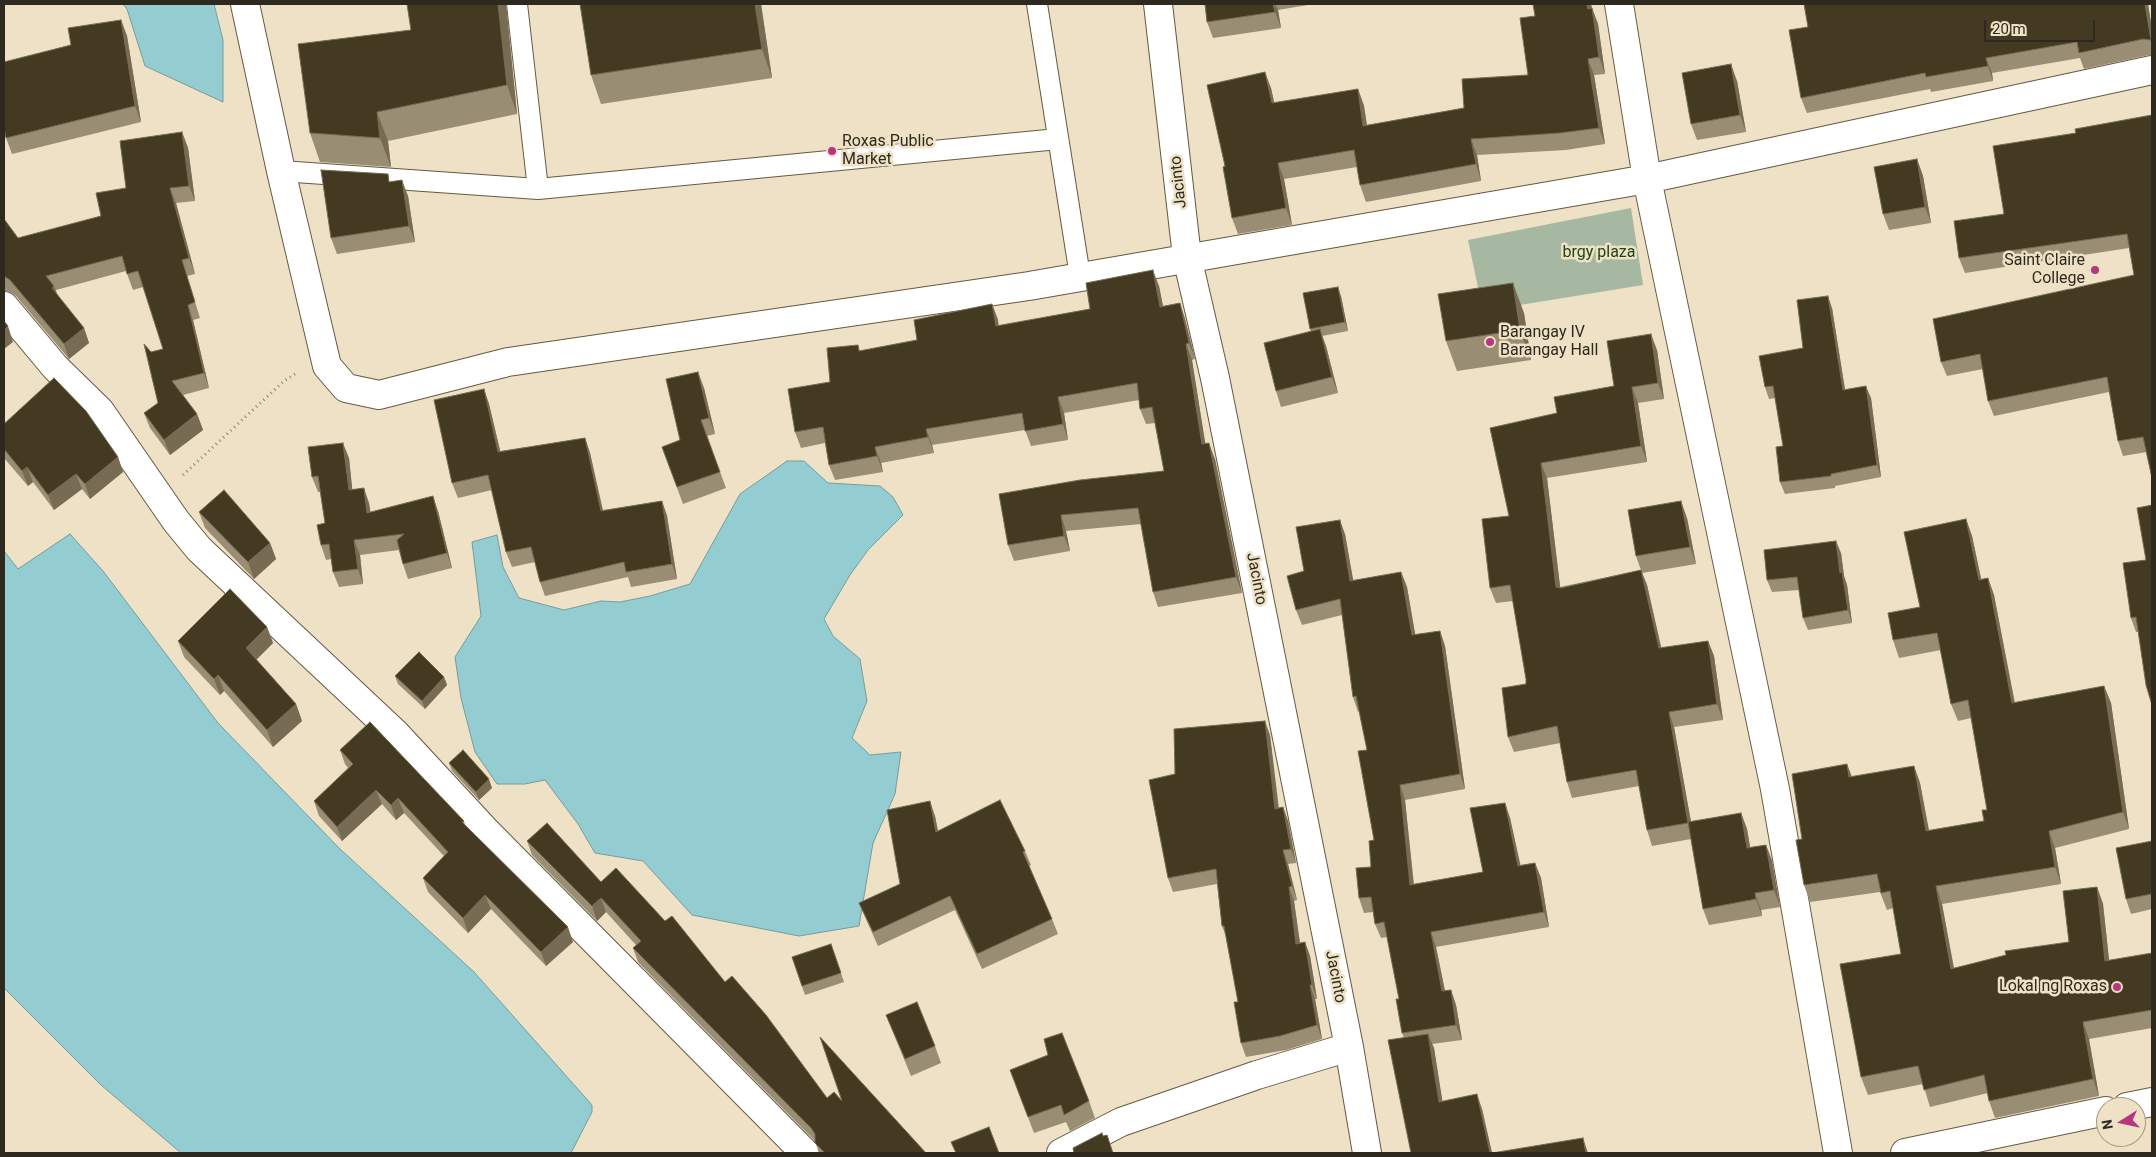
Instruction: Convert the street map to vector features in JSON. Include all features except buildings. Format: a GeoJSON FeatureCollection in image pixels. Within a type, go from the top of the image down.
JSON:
{"type":"FeatureCollection","features":[{"type":"Feature","properties":{"kind":"street"},"geometry":{"type":"LineString","coordinates":[[245,4],[281,171],[328,366],[346,388],[379,396],[508,362],[1020,287],[1647,179],[2152,70]]}},
{"type":"Feature","properties":{"kind":"street","name":"Jacinto"},"geometry":{"type":"LineString","coordinates":[[1158,4],[1187,257],[1217,387],[1349,1047],[1368,1153]]}},
{"type":"Feature","properties":{"kind":"street"},"geometry":{"type":"LineString","coordinates":[[1619,4],[1647,179],[1775,789],[1838,1153]]}},
{"type":"Feature","properties":{"kind":"street"},"geometry":{"type":"LineString","coordinates":[[4,306],[55,367],[100,411],[161,496],[176,521],[199,549],[396,734],[485,830],[805,1153]]}},
{"type":"Feature","properties":{"kind":"street"},"geometry":{"type":"LineString","coordinates":[[1061,1153],[1122,1122],[1257,1075],[1349,1047]]}},
{"type":"Feature","properties":{"kind":"street"},"geometry":{"type":"LineString","coordinates":[[1905,1153],[2096,1114]]}},
{"type":"Feature","properties":{"kind":"lane"},"geometry":{"type":"LineString","coordinates":[[517,4],[538,189]]}},
{"type":"Feature","properties":{"kind":"lane"},"geometry":{"type":"LineString","coordinates":[[1037,4],[1080,276]]}},
{"type":"Feature","properties":{"kind":"lane"},"geometry":{"type":"LineString","coordinates":[[281,171],[538,189],[1058,139]]}},
{"type":"Feature","properties":{"kind":"path"},"geometry":{"type":"LineString","coordinates":[[161,496],[284,381],[303,370],[328,366]]}},
{"type":"Feature","properties":{"kind":"green space","name":"brgy plaza"},"geometry":{"type":"Polygon","coordinates":[[[1631,208],[1643,285],[1483,311],[1468,240],[1631,208]]]}},
{"type":"Feature","properties":{"kind":"water"},"geometry":{"type":"Polygon","coordinates":[[[123,4],[214,4],[223,40],[223,102],[145,66],[127,9],[123,4]]]}},
{"type":"Feature","properties":{"kind":"water"},"geometry":{"type":"Polygon","coordinates":[[[787,461],[804,461],[828,483],[880,486],[893,497],[903,515],[868,550],[850,575],[824,619],[833,636],[860,659],[867,701],[852,738],[870,755],[901,752],[895,794],[873,843],[859,926],[799,936],[692,915],[643,861],[595,853],[578,824],[545,780],[525,784],[497,784],[475,752],[461,698],[455,657],[481,616],[472,542],[497,535],[503,567],[519,598],[564,610],[601,601],[620,602],[650,596],[690,584],[740,494],[787,461]]]}},
{"type":"Feature","properties":{"kind":"water"},"geometry":{"type":"Polygon","coordinates":[[[70,534],[103,571],[218,723],[339,848],[474,972],[592,1105],[592,1112],[571,1153],[181,1153],[101,1085],[4,988],[4,551],[18,569],[70,534]]]}},
{"type":"Feature","properties":{"kind":"place","name":"Roxas Public Market"},"geometry":{"type":"Point","coordinates":[832,151]}},
{"type":"Feature","properties":{"kind":"place","name":"Saint Claire College"},"geometry":{"type":"Point","coordinates":[2095,270]}},
{"type":"Feature","properties":{"kind":"place","name":"Barangay IV Barangay Hall"},"geometry":{"type":"Point","coordinates":[1490,342]}},
{"type":"Feature","properties":{"kind":"place","name":"Lokal ng Roxas"},"geometry":{"type":"Point","coordinates":[2117,987]}}]}
